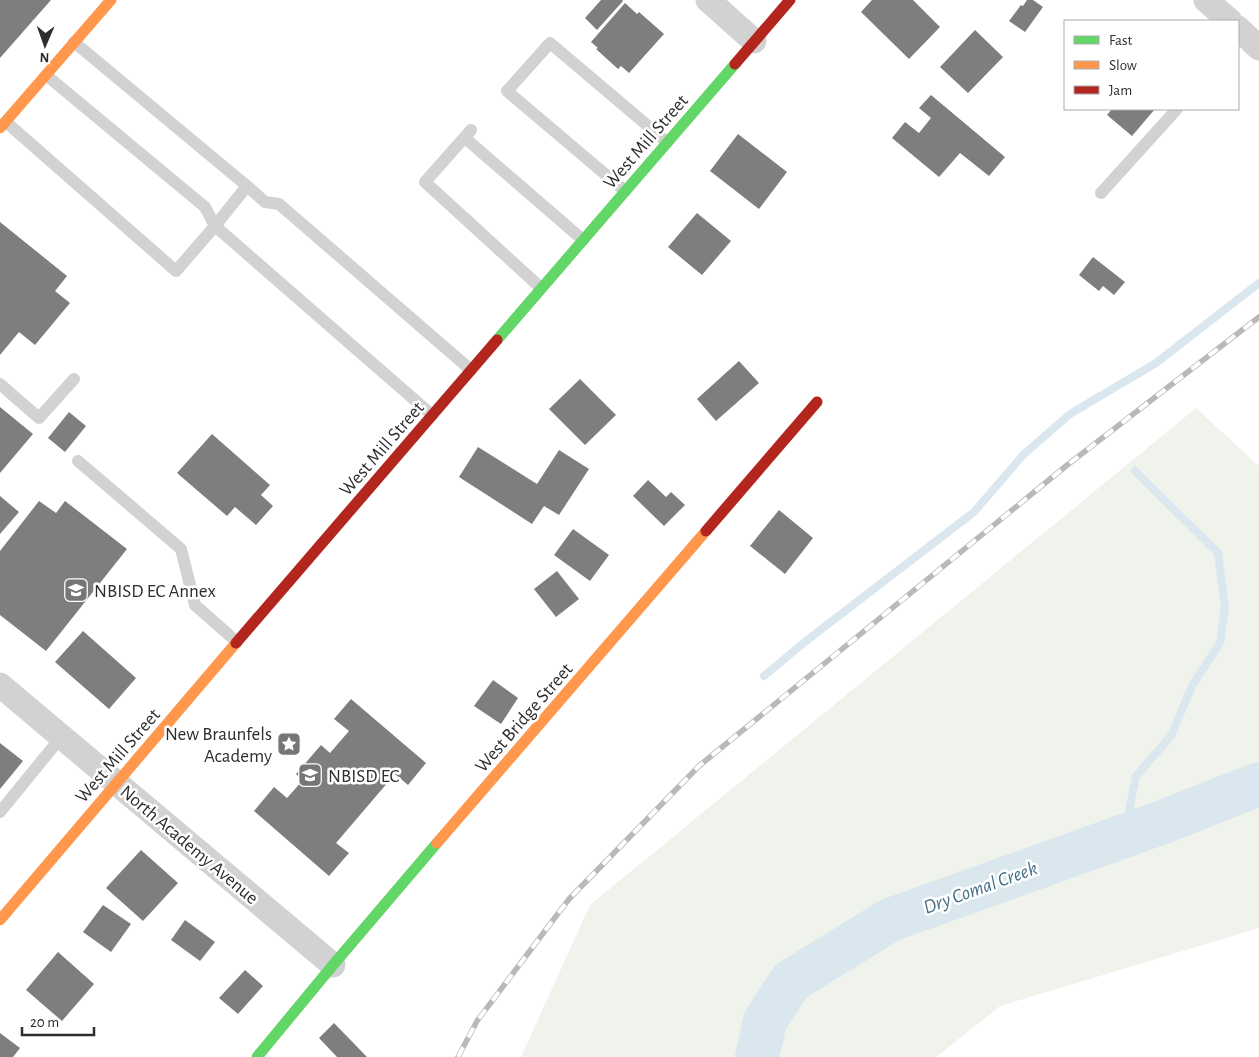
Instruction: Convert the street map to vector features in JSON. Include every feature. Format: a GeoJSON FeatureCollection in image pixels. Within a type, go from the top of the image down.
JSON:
{"type":"FeatureCollection","features":[{"type":"Feature","properties":{"kind":"street"},"geometry":{"type":"LineString","coordinates":[[3,125],[111,0]]}},
{"type":"Feature","properties":{"kind":"street"},"geometry":{"type":"LineString","coordinates":[[708,0],[754,41]]}},
{"type":"Feature","properties":{"kind":"street","name":"West Mill Street"},"geometry":{"type":"LineString","coordinates":[[0,920],[790,0]]}},
{"type":"Feature","properties":{"kind":"street"},"geometry":{"type":"LineString","coordinates":[[1206,0],[1227,20]]}},
{"type":"Feature","properties":{"kind":"street","name":"West Bridge Street"},"geometry":{"type":"LineString","coordinates":[[256,1057],[817,402]]}},
{"type":"Feature","properties":{"kind":"street","name":"North Academy Avenue"},"geometry":{"type":"LineString","coordinates":[[0,685],[333,965]]}},
{"type":"Feature","properties":{"kind":"lane"},"geometry":{"type":"LineString","coordinates":[[74,42],[265,202],[279,204],[471,370]]}},
{"type":"Feature","properties":{"kind":"lane"},"geometry":{"type":"LineString","coordinates":[[625,191],[507,91],[550,43],[667,142]]}},
{"type":"Feature","properties":{"kind":"lane"},"geometry":{"type":"LineString","coordinates":[[46,75],[205,207],[215,226],[432,416]]}},
{"type":"Feature","properties":{"kind":"lane"},"geometry":{"type":"LineString","coordinates":[[1101,192],[1176,110]]}},
{"type":"Feature","properties":{"kind":"lane"},"geometry":{"type":"LineString","coordinates":[[3,125],[176,271],[247,186]]}},
{"type":"Feature","properties":{"kind":"lane"},"geometry":{"type":"LineString","coordinates":[[542,288],[425,182],[468,134],[583,240]]}},
{"type":"Feature","properties":{"kind":"lane"},"geometry":{"type":"LineString","coordinates":[[0,384],[39,418],[74,379]]}},
{"type":"Feature","properties":{"kind":"lane"},"geometry":{"type":"LineString","coordinates":[[78,461],[181,549],[195,605],[237,642]]}},
{"type":"Feature","properties":{"kind":"lane"},"geometry":{"type":"LineString","coordinates":[[0,812],[62,736]]}},
{"type":"Feature","properties":{"kind":"lane"},"geometry":{"type":"LineString","coordinates":[[0,896],[12,906]]}},
{"type":"Feature","properties":{"kind":"shaded area"},"geometry":{"type":"Polygon","coordinates":[[[1196,408],[1259,466],[1259,928],[1000,1006],[936,1057],[521,1057],[590,905],[1196,408]]]}},
{"type":"Feature","properties":{"kind":"building"},"geometry":{"type":"Polygon","coordinates":[[[0,0],[51,0],[0,58],[0,0]]]}},
{"type":"Feature","properties":{"kind":"building"},"geometry":{"type":"Polygon","coordinates":[[[601,0],[623,1],[597,30],[585,18],[601,0]]]}},
{"type":"Feature","properties":{"kind":"building"},"geometry":{"type":"Polygon","coordinates":[[[872,0],[913,0],[940,27],[909,59],[861,12],[872,0]]]}},
{"type":"Feature","properties":{"kind":"building"},"geometry":{"type":"Polygon","coordinates":[[[1027,0],[1033,0],[1043,7],[1025,32],[1009,21],[1027,0]]]}},
{"type":"Feature","properties":{"kind":"building"},"geometry":{"type":"Polygon","coordinates":[[[625,3],[637,14],[639,12],[664,34],[629,73],[621,66],[618,69],[591,42],[625,3]]]}},
{"type":"Feature","properties":{"kind":"building"},"geometry":{"type":"Polygon","coordinates":[[[975,30],[1003,57],[968,93],[940,67],[975,30]]]}},
{"type":"Feature","properties":{"kind":"building"},"geometry":{"type":"Polygon","coordinates":[[[931,95],[1005,157],[989,176],[960,153],[939,177],[892,138],[905,122],[919,133],[931,118],[919,108],[931,95]]]}},
{"type":"Feature","properties":{"kind":"building"},"geometry":{"type":"Polygon","coordinates":[[[1111,110],[1154,110],[1132,136],[1107,115],[1111,110]]]}},
{"type":"Feature","properties":{"kind":"building"},"geometry":{"type":"Polygon","coordinates":[[[738,134],[787,172],[759,209],[710,171],[738,134]]]}},
{"type":"Feature","properties":{"kind":"building"},"geometry":{"type":"Polygon","coordinates":[[[697,213],[731,241],[702,275],[668,247],[697,213]]]}},
{"type":"Feature","properties":{"kind":"building"},"geometry":{"type":"Polygon","coordinates":[[[0,222],[67,276],[55,291],[70,303],[35,345],[19,332],[0,355],[0,222]]]}},
{"type":"Feature","properties":{"kind":"building"},"geometry":{"type":"Polygon","coordinates":[[[1093,257],[1125,282],[1114,295],[1103,286],[1099,291],[1079,275],[1093,257]]]}},
{"type":"Feature","properties":{"kind":"building"},"geometry":{"type":"Polygon","coordinates":[[[739,361],[759,383],[716,421],[697,399],[739,361]]]}},
{"type":"Feature","properties":{"kind":"building"},"geometry":{"type":"Polygon","coordinates":[[[580,379],[616,415],[585,445],[549,409],[580,379]]]}},
{"type":"Feature","properties":{"kind":"building"},"geometry":{"type":"Polygon","coordinates":[[[0,407],[33,434],[0,473],[0,407]]]}},
{"type":"Feature","properties":{"kind":"building"},"geometry":{"type":"Polygon","coordinates":[[[69,412],[86,426],[65,452],[48,438],[69,412]]]}},
{"type":"Feature","properties":{"kind":"building"},"geometry":{"type":"Polygon","coordinates":[[[212,434],[270,485],[261,495],[273,506],[256,525],[235,507],[227,516],[177,473],[212,434]]]}},
{"type":"Feature","properties":{"kind":"building"},"geometry":{"type":"Polygon","coordinates":[[[478,447],[537,484],[559,450],[589,469],[559,515],[544,506],[532,524],[459,477],[478,447]]]}},
{"type":"Feature","properties":{"kind":"building"},"geometry":{"type":"Polygon","coordinates":[[[648,480],[666,497],[671,492],[685,505],[664,526],[633,496],[648,480]]]}},
{"type":"Feature","properties":{"kind":"building"},"geometry":{"type":"Polygon","coordinates":[[[0,496],[19,512],[0,534],[0,496]]]}},
{"type":"Feature","properties":{"kind":"building"},"geometry":{"type":"Polygon","coordinates":[[[39,501],[56,513],[65,501],[127,549],[46,651],[0,615],[0,551],[39,501]]]}},
{"type":"Feature","properties":{"kind":"building"},"geometry":{"type":"Polygon","coordinates":[[[779,510],[813,538],[785,574],[750,546],[779,510]]]}},
{"type":"Feature","properties":{"kind":"building"},"geometry":{"type":"Polygon","coordinates":[[[573,529],[609,555],[590,581],[554,555],[573,529]]]}},
{"type":"Feature","properties":{"kind":"building"},"geometry":{"type":"Polygon","coordinates":[[[557,571],[579,599],[556,617],[534,589],[557,571]]]}},
{"type":"Feature","properties":{"kind":"building"},"geometry":{"type":"Polygon","coordinates":[[[83,631],[136,678],[109,709],[55,662],[83,631]]]}},
{"type":"Feature","properties":{"kind":"building"},"geometry":{"type":"Polygon","coordinates":[[[493,680],[518,698],[501,724],[474,706],[493,680]]]}},
{"type":"Feature","properties":{"kind":"building"},"geometry":{"type":"Polygon","coordinates":[[[351,699],[426,763],[408,785],[395,774],[336,843],[349,853],[329,876],[254,811],[274,787],[287,798],[303,780],[296,774],[321,745],[330,753],[349,731],[334,719],[351,699]]]}},
{"type":"Feature","properties":{"kind":"building"},"geometry":{"type":"Polygon","coordinates":[[[0,743],[23,761],[0,789],[0,743]]]}},
{"type":"Feature","properties":{"kind":"building"},"geometry":{"type":"Polygon","coordinates":[[[141,850],[178,883],[143,921],[106,888],[141,850]]]}},
{"type":"Feature","properties":{"kind":"building"},"geometry":{"type":"Polygon","coordinates":[[[103,905],[131,924],[111,952],[83,932],[103,905]]]}},
{"type":"Feature","properties":{"kind":"building"},"geometry":{"type":"Polygon","coordinates":[[[185,920],[215,942],[200,961],[171,940],[185,920]]]}},
{"type":"Feature","properties":{"kind":"building"},"geometry":{"type":"Polygon","coordinates":[[[58,952],[94,984],[62,1021],[26,990],[58,952]]]}},
{"type":"Feature","properties":{"kind":"building"},"geometry":{"type":"Polygon","coordinates":[[[245,970],[263,986],[238,1014],[219,998],[245,970]]]}},
{"type":"Feature","properties":{"kind":"building"},"geometry":{"type":"Polygon","coordinates":[[[334,1023],[367,1057],[337,1057],[319,1038],[334,1023]]]}},
{"type":"Feature","properties":{"kind":"building"},"geometry":{"type":"Polygon","coordinates":[[[0,1033],[20,1048],[13,1057],[0,1057],[0,1033]]]}},
{"type":"Feature","properties":{"kind":"waterway"},"geometry":{"type":"LineString","coordinates":[[764,676],[806,641],[974,512],[1023,455],[1070,414],[1156,363],[1259,283]]}},
{"type":"Feature","properties":{"kind":"waterway"},"geometry":{"type":"LineString","coordinates":[[1124,836],[1136,776],[1171,736],[1192,686],[1220,643],[1225,607],[1218,553],[1135,471]]}},
{"type":"Feature","properties":{"kind":"waterway","name":"Dry Comal Creek"},"geometry":{"type":"LineString","coordinates":[[757,1057],[765,1021],[791,981],[890,920],[1163,822],[1259,784]]}},
{"type":"Feature","properties":{"kind":"railway"},"geometry":{"type":"LineString","coordinates":[[458,1057],[477,1021],[569,899],[699,766],[1066,466],[1259,317]]}},
{"type":"Feature","properties":{"kind":"traffic: fast"},"geometry":{"type":"LineString","coordinates":[[497,340],[735,64]]}},
{"type":"Feature","properties":{"kind":"traffic: fast"},"geometry":{"type":"LineString","coordinates":[[257,1057],[437,843]]}},
{"type":"Feature","properties":{"kind":"traffic: slow"},"geometry":{"type":"LineString","coordinates":[[0,128],[111,0]]}},
{"type":"Feature","properties":{"kind":"traffic: slow"},"geometry":{"type":"LineString","coordinates":[[437,843],[706,531]]}},
{"type":"Feature","properties":{"kind":"traffic: slow"},"geometry":{"type":"LineString","coordinates":[[0,920],[236,643]]}},
{"type":"Feature","properties":{"kind":"traffic: jam"},"geometry":{"type":"LineString","coordinates":[[735,64],[790,0]]}},
{"type":"Feature","properties":{"kind":"traffic: jam"},"geometry":{"type":"LineString","coordinates":[[236,643],[497,340]]}},
{"type":"Feature","properties":{"kind":"traffic: jam"},"geometry":{"type":"LineString","coordinates":[[706,531],[817,402]]}},
{"type":"Feature","properties":{"kind":"place","name":"NBISD EC Annex"},"geometry":{"type":"Point","coordinates":[76,590]}},
{"type":"Feature","properties":{"kind":"place","name":"New Braunfels Academy"},"geometry":{"type":"Point","coordinates":[289,744]}},
{"type":"Feature","properties":{"kind":"place","name":"NBISD EC"},"geometry":{"type":"Point","coordinates":[310,775]}}]}
